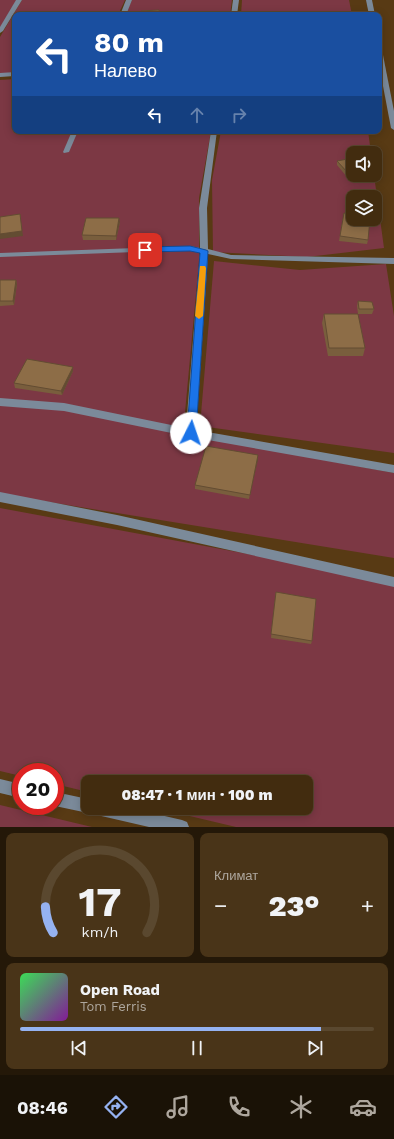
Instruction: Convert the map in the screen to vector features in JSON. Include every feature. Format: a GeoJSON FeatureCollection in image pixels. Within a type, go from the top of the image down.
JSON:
{"type":"FeatureCollection","features":[{"type":"Feature","properties":{"kind":"street"},"geometry":{"type":"LineString","coordinates":[[0,31],[19,0]]}},
{"type":"Feature","properties":{"kind":"street"},"geometry":{"type":"LineString","coordinates":[[124,12],[129,0]]}},
{"type":"Feature","properties":{"kind":"street"},"geometry":{"type":"LineString","coordinates":[[234,12],[236,0]]}},
{"type":"Feature","properties":{"kind":"street"},"geometry":{"type":"LineString","coordinates":[[369,0],[371,12]]}},
{"type":"Feature","properties":{"kind":"street"},"geometry":{"type":"LineString","coordinates":[[382,65],[391,100],[394,128]]}},
{"type":"Feature","properties":{"kind":"street"},"geometry":{"type":"LineString","coordinates":[[0,76],[12,74]]}},
{"type":"Feature","properties":{"kind":"street"},"geometry":{"type":"LineString","coordinates":[[386,84],[394,84]]}},
{"type":"Feature","properties":{"kind":"street"},"geometry":{"type":"LineString","coordinates":[[66,152],[75,134]]}},
{"type":"Feature","properties":{"kind":"street"},"geometry":{"type":"LineString","coordinates":[[191,433],[204,251],[204,208],[214,134]]}},
{"type":"Feature","properties":{"kind":"street"},"geometry":{"type":"LineString","coordinates":[[0,255],[190,248],[231,257],[394,260]]}},
{"type":"Feature","properties":{"kind":"street"},"geometry":{"type":"LineString","coordinates":[[0,402],[64,407],[191,433],[394,469]]}},
{"type":"Feature","properties":{"kind":"street"},"geometry":{"type":"LineString","coordinates":[[0,497],[117,520],[394,582]]}},
{"type":"Feature","properties":{"kind":"street"},"geometry":{"type":"LineString","coordinates":[[0,786],[12,789]]}},
{"type":"Feature","properties":{"kind":"street"},"geometry":{"type":"LineString","coordinates":[[64,801],[81,805]]}},
{"type":"Feature","properties":{"kind":"street"},"geometry":{"type":"LineString","coordinates":[[128,815],[182,827]]}},
{"type":"Feature","properties":{"kind":"shaded area"},"geometry":{"type":"Polygon","coordinates":[[[0,0],[18,0],[0,28],[0,0]]]}},
{"type":"Feature","properties":{"kind":"shaded area"},"geometry":{"type":"Polygon","coordinates":[[[22,0],[125,0],[119,12],[15,12],[22,0]]]}},
{"type":"Feature","properties":{"kind":"shaded area"},"geometry":{"type":"Polygon","coordinates":[[[132,0],[232,0],[230,12],[126,12],[132,0]]]}},
{"type":"Feature","properties":{"kind":"shaded area"},"geometry":{"type":"Polygon","coordinates":[[[242,0],[349,0],[351,12],[241,12],[242,0]]]}},
{"type":"Feature","properties":{"kind":"shaded area"},"geometry":{"type":"Polygon","coordinates":[[[12,17],[12,72],[0,74],[0,37],[12,17]]]}},
{"type":"Feature","properties":{"kind":"shaded area"},"geometry":{"type":"Polygon","coordinates":[[[12,79],[12,134],[210,134],[199,198],[199,261],[183,434],[394,473],[394,558],[0,494],[0,80],[12,79]]]}},
{"type":"Feature","properties":{"kind":"shaded area"},"geometry":{"type":"Polygon","coordinates":[[[220,134],[368,134],[370,146],[346,146],[346,182],[375,182],[376,190],[346,190],[346,226],[381,226],[384,248],[307,257],[213,252],[212,180],[220,134]]]}},
{"type":"Feature","properties":{"kind":"shaded area"},"geometry":{"type":"Polygon","coordinates":[[[214,261],[300,270],[386,264],[394,316],[394,453],[200,426],[214,261]]]}},
{"type":"Feature","properties":{"kind":"shaded area"},"geometry":{"type":"Polygon","coordinates":[[[0,508],[394,581],[394,827],[236,827],[185,815],[313,815],[313,775],[81,775],[81,790],[64,786],[64,763],[12,763],[12,774],[0,771],[0,508]]]}},
{"type":"Feature","properties":{"kind":"shaded area"},"geometry":{"type":"Polygon","coordinates":[[[0,805],[12,808],[12,815],[42,815],[92,827],[0,827],[0,805]]]}},
{"type":"Feature","properties":{"kind":"building"},"geometry":{"type":"Polygon","coordinates":[[[159,10],[159,12],[141,12],[159,10]]]}},
{"type":"Feature","properties":{"kind":"building"},"geometry":{"type":"Polygon","coordinates":[[[346,159],[346,171],[337,161],[346,159]]]}},
{"type":"Feature","properties":{"kind":"building"},"geometry":{"type":"Polygon","coordinates":[[[344,213],[346,213],[346,226],[369,226],[368,240],[340,236],[344,213]]]}},
{"type":"Feature","properties":{"kind":"building"},"geometry":{"type":"Polygon","coordinates":[[[20,214],[22,231],[0,234],[0,217],[20,214]]]}},
{"type":"Feature","properties":{"kind":"building"},"geometry":{"type":"Polygon","coordinates":[[[86,218],[119,218],[116,236],[82,235],[86,218]]]}},
{"type":"Feature","properties":{"kind":"building"},"geometry":{"type":"Polygon","coordinates":[[[0,280],[16,280],[13,301],[0,301],[0,280]]]}},
{"type":"Feature","properties":{"kind":"building"},"geometry":{"type":"Polygon","coordinates":[[[358,301],[372,302],[374,309],[359,309],[358,301]]]}},
{"type":"Feature","properties":{"kind":"building"},"geometry":{"type":"Polygon","coordinates":[[[324,314],[358,314],[365,348],[329,348],[324,314]]]}},
{"type":"Feature","properties":{"kind":"building"},"geometry":{"type":"Polygon","coordinates":[[[27,359],[73,367],[61,391],[14,383],[27,359]]]}},
{"type":"Feature","properties":{"kind":"building"},"geometry":{"type":"Polygon","coordinates":[[[206,446],[258,455],[250,495],[195,485],[206,446]]]}},
{"type":"Feature","properties":{"kind":"building"},"geometry":{"type":"Polygon","coordinates":[[[276,592],[316,599],[312,641],[271,634],[276,592]]]}},
{"type":"Feature","properties":{"kind":"slow traffic"},"geometry":{"type":"LineString","coordinates":[[199,316],[203,268]]}},
{"type":"Feature","properties":{"kind":"route"},"geometry":{"type":"LineString","coordinates":[[145,250],[190,248],[204,251],[191,433]]}}]}
